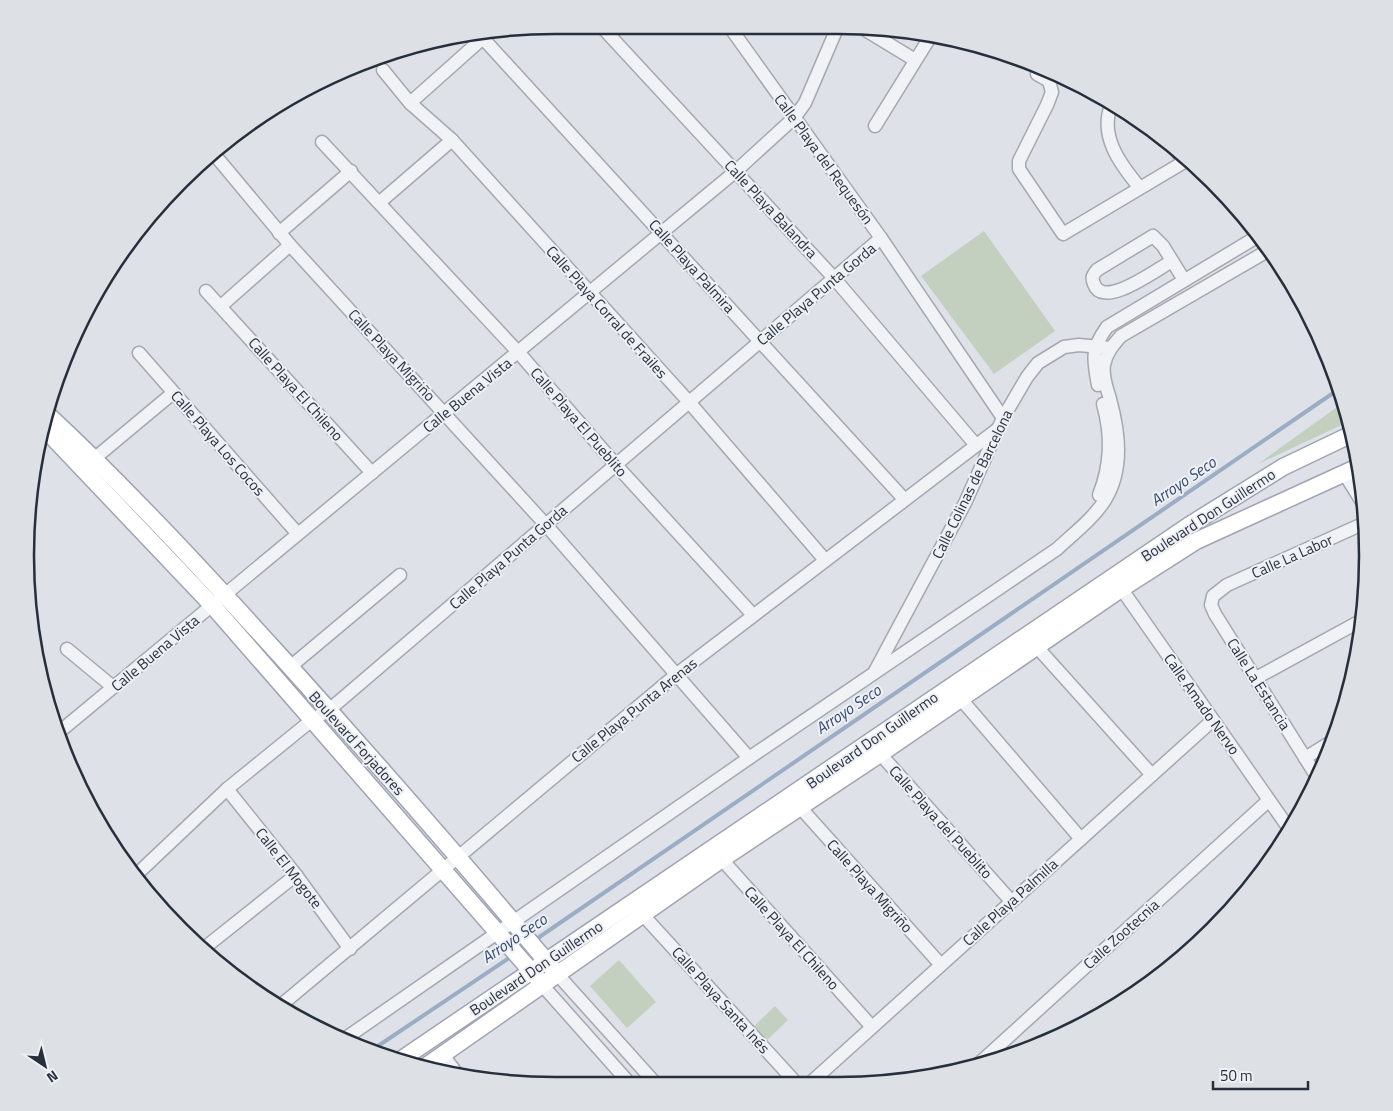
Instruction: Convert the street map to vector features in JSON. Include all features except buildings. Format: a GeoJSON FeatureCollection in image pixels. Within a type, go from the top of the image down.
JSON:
{"type":"FeatureCollection","features":[{"type":"Feature","properties":{"kind":"main road","name":"Boulevard Forjadores"},"geometry":{"type":"LineString","coordinates":[[53,418],[95,458],[218,600],[312,720],[501,935],[543,986]]}},
{"type":"Feature","properties":{"kind":"main road","name":"Boulevard Forjadores"},"geometry":{"type":"LineString","coordinates":[[49,433],[218,600],[290,667],[457,856],[558,975]]}},
{"type":"Feature","properties":{"kind":"main road","name":"Boulevard Don Guillermo"},"geometry":{"type":"LineString","coordinates":[[407,1055],[545,959],[799,806],[876,748],[960,698],[1036,646],[1188,526],[1283,466],[1345,437]]}},
{"type":"Feature","properties":{"kind":"main road","name":"Boulevard Don Guillermo"},"geometry":{"type":"LineString","coordinates":[[433,1062],[643,915],[717,854],[1117,583],[1196,541],[1351,470]]}},
{"type":"Feature","properties":{"kind":"main road"},"geometry":{"type":"LineString","coordinates":[[1188,526],[1196,541]]}},
{"type":"Feature","properties":{"kind":"street","name":"Calle Playa Balandra"},"geometry":{"type":"LineString","coordinates":[[608,34],[834,278],[975,444]]}},
{"type":"Feature","properties":{"kind":"street","name":"Calle Playa del Requesón"},"geometry":{"type":"LineString","coordinates":[[735,34],[881,238],[1001,423]]}},
{"type":"Feature","properties":{"kind":"street","name":"Calle Buena Vista"},"geometry":{"type":"LineString","coordinates":[[63,729],[297,533],[519,353],[736,171],[794,118],[812,88],[835,34]]}},
{"type":"Feature","properties":{"kind":"street"},"geometry":{"type":"LineString","coordinates":[[874,35],[915,60]]}},
{"type":"Feature","properties":{"kind":"street","name":"Calle Playa Palmira"},"geometry":{"type":"LineString","coordinates":[[483,39],[904,499]]}},
{"type":"Feature","properties":{"kind":"street"},"geometry":{"type":"LineString","coordinates":[[410,103],[477,40]]}},
{"type":"Feature","properties":{"kind":"street"},"geometry":{"type":"LineString","coordinates":[[875,126],[927,42]]}},
{"type":"Feature","properties":{"kind":"street","name":"Calle Playa Corral de Frailes"},"geometry":{"type":"LineString","coordinates":[[383,70],[410,103],[452,140],[689,402],[825,560]]}},
{"type":"Feature","properties":{"kind":"street"},"geometry":{"type":"LineString","coordinates":[[1037,74],[1049,81],[1052,92],[1018,161],[1019,169],[1063,234],[1183,164]]}},
{"type":"Feature","properties":{"kind":"street"},"geometry":{"type":"LineString","coordinates":[[1110,112],[1107,126],[1112,148],[1124,168],[1140,188]]}},
{"type":"Feature","properties":{"kind":"street"},"geometry":{"type":"LineString","coordinates":[[380,202],[452,140]]}},
{"type":"Feature","properties":{"kind":"street","name":"Calle Playa El Pueblito"},"geometry":{"type":"LineString","coordinates":[[322,142],[519,353],[616,465],[754,615]]}},
{"type":"Feature","properties":{"kind":"street","name":"Calle Playa Migriño"},"geometry":{"type":"LineString","coordinates":[[217,158],[279,233],[546,525],[749,758]]}},
{"type":"Feature","properties":{"kind":"street"},"geometry":{"type":"LineString","coordinates":[[279,233],[351,171]]}},
{"type":"Feature","properties":{"kind":"street"},"geometry":{"type":"LineString","coordinates":[[1172,261],[1117,293],[1102,293],[1095,289],[1092,280],[1092,275],[1097,270],[1153,236],[1158,238],[1184,280]]}},
{"type":"Feature","properties":{"kind":"street","name":"Calle Playa Punta Gorda"},"geometry":{"type":"LineString","coordinates":[[140,871],[227,789],[312,720],[329,710],[881,238]]}},
{"type":"Feature","properties":{"kind":"street"},"geometry":{"type":"LineString","coordinates":[[1090,518],[1108,468],[1110,442],[1106,414],[1093,359],[1095,346],[1107,327],[1252,240]]}},
{"type":"Feature","properties":{"kind":"street"},"geometry":{"type":"LineString","coordinates":[[221,306],[290,245]]}},
{"type":"Feature","properties":{"kind":"street"},"geometry":{"type":"LineString","coordinates":[[350,1035],[516,925],[749,758],[1056,549],[1090,518],[1106,499],[1112,484],[1118,453],[1118,428],[1104,376],[1104,364],[1110,348],[1121,336],[1262,254]]}},
{"type":"Feature","properties":{"kind":"street","name":"Calle Playa El Chileno"},"geometry":{"type":"LineString","coordinates":[[206,291],[372,473]]}},
{"type":"Feature","properties":{"kind":"street","name":"Calle Colinas de Barcelona"},"geometry":{"type":"LineString","coordinates":[[872,675],[965,503],[1001,423],[1027,377],[1038,363],[1064,347],[1095,346],[1110,348]]}},
{"type":"Feature","properties":{"kind":"street","name":"Calle Playa Los Cocos"},"geometry":{"type":"LineString","coordinates":[[138,353],[297,533]]}},
{"type":"Feature","properties":{"kind":"street"},"geometry":{"type":"LineString","coordinates":[[95,458],[173,392]]}},
{"type":"Feature","properties":{"kind":"street","name":"Calle Playa Punta Arenas"},"geometry":{"type":"LineString","coordinates":[[286,1001],[350,949],[457,856],[677,674],[1001,423]]}},
{"type":"Feature","properties":{"kind":"street","name":"Calle La Labor"},"geometry":{"type":"LineString","coordinates":[[1218,590],[1358,526]]}},
{"type":"Feature","properties":{"kind":"street"},"geometry":{"type":"LineString","coordinates":[[290,667],[400,575]]}},
{"type":"Feature","properties":{"kind":"street","name":"Calle Amado Nervo"},"geometry":{"type":"LineString","coordinates":[[1117,583],[1285,823]]}},
{"type":"Feature","properties":{"kind":"street","name":"Calle La Estancia"},"geometry":{"type":"LineString","coordinates":[[1218,590],[1213,596],[1212,605],[1215,614],[1305,758],[1314,768]]}},
{"type":"Feature","properties":{"kind":"street"},"geometry":{"type":"LineString","coordinates":[[1256,678],[1355,624]]}},
{"type":"Feature","properties":{"kind":"street"},"geometry":{"type":"LineString","coordinates":[[1036,646],[1152,775]]}},
{"type":"Feature","properties":{"kind":"street"},"geometry":{"type":"LineString","coordinates":[[67,649],[114,687]]}},
{"type":"Feature","properties":{"kind":"street"},"geometry":{"type":"LineString","coordinates":[[960,698],[1081,839]]}},
{"type":"Feature","properties":{"kind":"street","name":"Calle Playa Palmilla"},"geometry":{"type":"LineString","coordinates":[[817,1077],[1213,720]]}},
{"type":"Feature","properties":{"kind":"street"},"geometry":{"type":"LineString","coordinates":[[1305,758],[1323,747]]}},
{"type":"Feature","properties":{"kind":"street","name":"Calle Playa del Pueblito"},"geometry":{"type":"LineString","coordinates":[[876,748],[1011,901]]}},
{"type":"Feature","properties":{"kind":"street","name":"Calle El Mogote"},"geometry":{"type":"LineString","coordinates":[[227,789],[296,875],[350,949]]}},
{"type":"Feature","properties":{"kind":"street","name":"Calle Zootecnia"},"geometry":{"type":"LineString","coordinates":[[989,1055],[1269,800]]}},
{"type":"Feature","properties":{"kind":"street","name":"Calle Playa Migriño"},"geometry":{"type":"LineString","coordinates":[[799,806],[941,965]]}},
{"type":"Feature","properties":{"kind":"street","name":"Calle Playa El Chileno"},"geometry":{"type":"LineString","coordinates":[[717,854],[872,1028]]}},
{"type":"Feature","properties":{"kind":"street"},"geometry":{"type":"LineString","coordinates":[[208,945],[296,875]]}},
{"type":"Feature","properties":{"kind":"street","name":"Calle Playa Santa Inés"},"geometry":{"type":"LineString","coordinates":[[643,915],[791,1077]]}},
{"type":"Feature","properties":{"kind":"street","name":"Boulevard Forjadores"},"geometry":{"type":"LineString","coordinates":[[558,975],[650,1077]]}},
{"type":"Feature","properties":{"kind":"street","name":"Boulevard Forjadores"},"geometry":{"type":"LineString","coordinates":[[543,986],[624,1077]]}},
{"type":"Feature","properties":{"kind":"street"},"geometry":{"type":"LineString","coordinates":[[443,1055],[452,1067]]}},
{"type":"Feature","properties":{"kind":"green space"},"geometry":{"type":"Polygon","coordinates":[[[984,231],[1055,331],[994,374],[921,276],[984,231]]]}},
{"type":"Feature","properties":{"kind":"green space"},"geometry":{"type":"Polygon","coordinates":[[[1337,407],[1342,425],[1258,464],[1337,407]]]}},
{"type":"Feature","properties":{"kind":"green space"},"geometry":{"type":"Polygon","coordinates":[[[619,960],[656,1002],[627,1028],[590,986],[619,960]]]}},
{"type":"Feature","properties":{"kind":"green space"},"geometry":{"type":"Polygon","coordinates":[[[775,1006],[788,1020],[765,1042],[752,1028],[775,1006]]]}},
{"type":"Feature","properties":{"kind":"waterway","name":"Arroyo Seco"},"geometry":{"type":"LineString","coordinates":[[535,940],[1333,393]]}},
{"type":"Feature","properties":{"kind":"waterway","name":"Arroyo Seco"},"geometry":{"type":"LineString","coordinates":[[378,1046],[512,956]]}}]}
